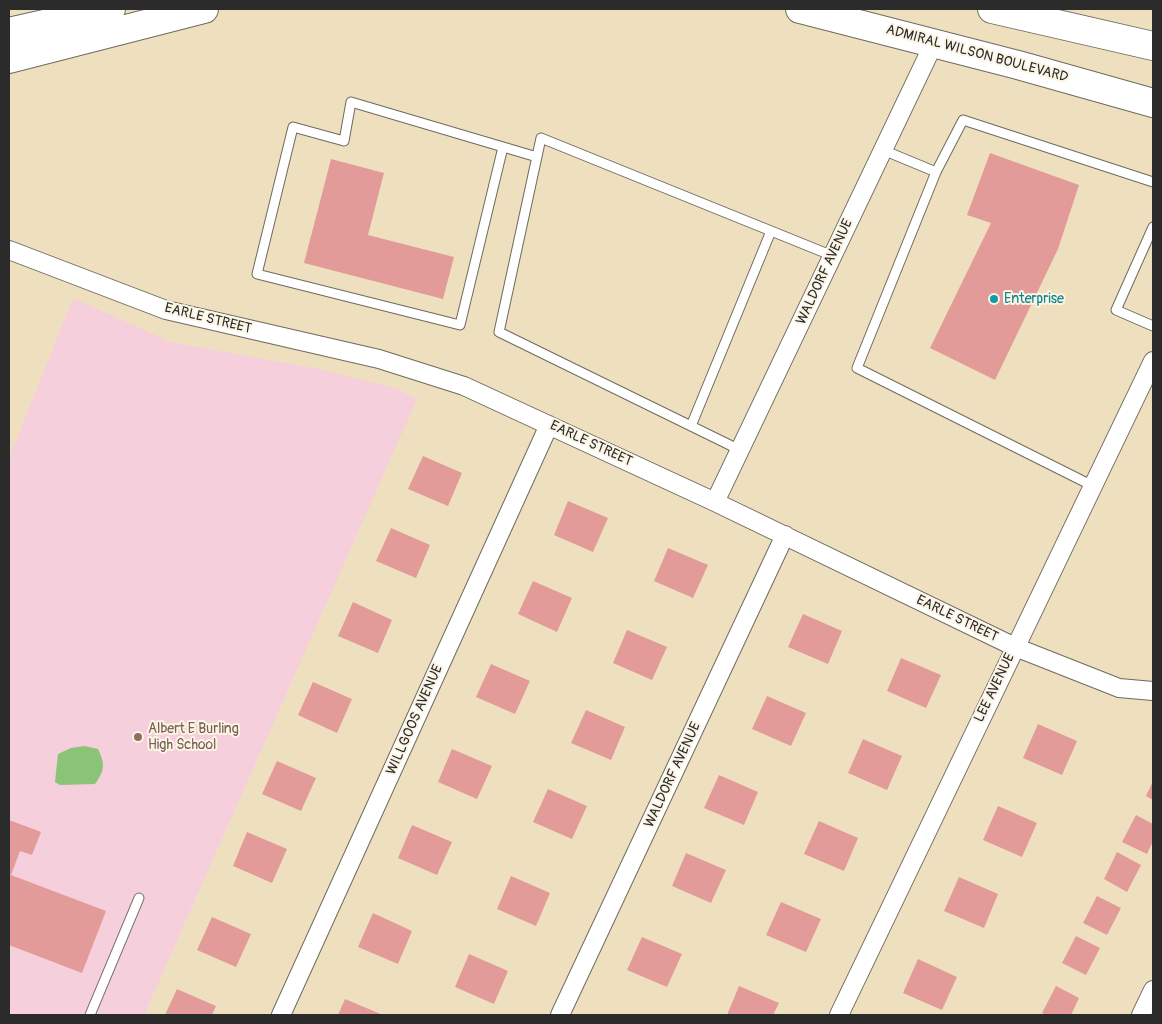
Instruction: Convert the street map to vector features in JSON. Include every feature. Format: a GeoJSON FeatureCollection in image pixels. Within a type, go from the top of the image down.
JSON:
{"type":"FeatureCollection","features":[{"type":"Feature","properties":{"kind":"highway"},"geometry":{"type":"LineString","coordinates":[[9,32],[111,9]]}},
{"type":"Feature","properties":{"kind":"highway"},"geometry":{"type":"LineString","coordinates":[[9,59],[204,9]]}},
{"type":"Feature","properties":{"kind":"highway","name":"ADMIRAL WILSON BOULEVARD"},"geometry":{"type":"LineString","coordinates":[[800,9],[827,13],[1153,103]]}},
{"type":"Feature","properties":{"kind":"highway"},"geometry":{"type":"LineString","coordinates":[[992,9],[1153,44]]}},
{"type":"Feature","properties":{"kind":"highway"},"geometry":{"type":"LineString","coordinates":[[1072,9],[1153,44]]}},
{"type":"Feature","properties":{"kind":"street","name":"WALDORF AVENUE"},"geometry":{"type":"LineString","coordinates":[[715,502],[934,43]]}},
{"type":"Feature","properties":{"kind":"street","name":"EARLE STREET"},"geometry":{"type":"LineString","coordinates":[[9,250],[166,310],[379,359],[464,386],[715,502],[1015,647],[1120,688],[1153,691]]}},
{"type":"Feature","properties":{"kind":"street","name":"LEE AVENUE"},"geometry":{"type":"LineString","coordinates":[[839,1015],[1153,361]]}},
{"type":"Feature","properties":{"kind":"street","name":"WILLGOOS AVENUE"},"geometry":{"type":"LineString","coordinates":[[281,1015],[549,425]]}},
{"type":"Feature","properties":{"kind":"street","name":"WALDORF AVENUE"},"geometry":{"type":"LineString","coordinates":[[560,1015],[785,536]]}},
{"type":"Feature","properties":{"kind":"street"},"geometry":{"type":"LineString","coordinates":[[1141,1015],[1153,990]]}},
{"type":"Feature","properties":{"kind":"lane"},"geometry":{"type":"LineString","coordinates":[[503,147],[460,325],[257,274],[293,127],[344,141],[351,102],[537,157]]}},
{"type":"Feature","properties":{"kind":"lane"},"geometry":{"type":"LineString","coordinates":[[1093,486],[857,368],[936,172],[963,120],[1153,182]]}},
{"type":"Feature","properties":{"kind":"lane"},"geometry":{"type":"LineString","coordinates":[[740,450],[499,332],[542,138],[833,256]]}},
{"type":"Feature","properties":{"kind":"lane"},"geometry":{"type":"LineString","coordinates":[[883,150],[936,172]]}},
{"type":"Feature","properties":{"kind":"lane"},"geometry":{"type":"LineString","coordinates":[[1153,227],[1116,310],[1153,326]]}},
{"type":"Feature","properties":{"kind":"lane"},"geometry":{"type":"LineString","coordinates":[[691,426],[772,231]]}},
{"type":"Feature","properties":{"kind":"lane"},"geometry":{"type":"LineString","coordinates":[[90,1015],[139,898]]}},
{"type":"Feature","properties":{"kind":"shaded area","name":"Albert E Burling High School"},"geometry":{"type":"Polygon","coordinates":[[[73,298],[171,342],[318,369],[394,388],[417,399],[144,1015],[9,1015],[9,458],[73,298]]]}},
{"type":"Feature","properties":{"kind":"green space"},"geometry":{"type":"Polygon","coordinates":[[[85,746],[98,749],[102,759],[101,775],[95,784],[60,785],[55,782],[58,754],[71,748],[85,746]]]}},
{"type":"Feature","properties":{"kind":"building","name":"Enterprise"},"geometry":{"type":"Polygon","coordinates":[[[990,153],[1079,185],[1058,249],[995,380],[930,348],[991,223],[967,215],[990,153]]]}},
{"type":"Feature","properties":{"kind":"building"},"geometry":{"type":"Polygon","coordinates":[[[331,159],[384,173],[368,235],[454,257],[443,299],[304,263],[331,159]]]}},
{"type":"Feature","properties":{"kind":"building"},"geometry":{"type":"Polygon","coordinates":[[[423,456],[462,473],[448,506],[408,489],[423,456]]]}},
{"type":"Feature","properties":{"kind":"building"},"geometry":{"type":"Polygon","coordinates":[[[568,501],[608,518],[593,552],[554,535],[568,501]]]}},
{"type":"Feature","properties":{"kind":"building"},"geometry":{"type":"Polygon","coordinates":[[[391,528],[430,545],[416,578],[376,561],[391,528]]]}},
{"type":"Feature","properties":{"kind":"building"},"geometry":{"type":"Polygon","coordinates":[[[668,548],[708,565],[693,598],[654,581],[668,548]]]}},
{"type":"Feature","properties":{"kind":"building"},"geometry":{"type":"Polygon","coordinates":[[[533,581],[572,598],[557,632],[518,614],[533,581]]]}},
{"type":"Feature","properties":{"kind":"building"},"geometry":{"type":"Polygon","coordinates":[[[353,602],[392,620],[378,653],[338,636],[353,602]]]}},
{"type":"Feature","properties":{"kind":"building"},"geometry":{"type":"Polygon","coordinates":[[[803,614],[842,631],[828,664],[788,647],[803,614]]]}},
{"type":"Feature","properties":{"kind":"building"},"geometry":{"type":"Polygon","coordinates":[[[627,630],[667,647],[652,680],[613,663],[627,630]]]}},
{"type":"Feature","properties":{"kind":"building"},"geometry":{"type":"Polygon","coordinates":[[[901,658],[941,675],[926,708],[887,691],[901,658]]]}},
{"type":"Feature","properties":{"kind":"building"},"geometry":{"type":"Polygon","coordinates":[[[491,664],[530,681],[515,714],[476,697],[491,664]]]}},
{"type":"Feature","properties":{"kind":"building"},"geometry":{"type":"Polygon","coordinates":[[[313,682],[352,699],[337,733],[298,715],[313,682]]]}},
{"type":"Feature","properties":{"kind":"building"},"geometry":{"type":"Polygon","coordinates":[[[767,696],[806,713],[791,746],[752,729],[767,696]]]}},
{"type":"Feature","properties":{"kind":"building"},"geometry":{"type":"Polygon","coordinates":[[[586,710],[625,727],[611,760],[571,743],[586,710]]]}},
{"type":"Feature","properties":{"kind":"building"},"geometry":{"type":"Polygon","coordinates":[[[1038,724],[1077,741],[1062,775],[1023,758],[1038,724]]]}},
{"type":"Feature","properties":{"kind":"building"},"geometry":{"type":"Polygon","coordinates":[[[863,739],[902,756],[887,790],[848,773],[863,739]]]}},
{"type":"Feature","properties":{"kind":"building"},"geometry":{"type":"Polygon","coordinates":[[[452,749],[492,766],[477,799],[438,782],[452,749]]]}},
{"type":"Feature","properties":{"kind":"building"},"geometry":{"type":"Polygon","coordinates":[[[277,761],[316,778],[301,811],[262,794],[277,761]]]}},
{"type":"Feature","properties":{"kind":"building"},"geometry":{"type":"Polygon","coordinates":[[[719,775],[758,792],[744,825],[704,808],[719,775]]]}},
{"type":"Feature","properties":{"kind":"building"},"geometry":{"type":"Polygon","coordinates":[[[1153,781],[1153,800],[1146,796],[1153,781]]]}},
{"type":"Feature","properties":{"kind":"building"},"geometry":{"type":"Polygon","coordinates":[[[548,789],[587,806],[572,839],[533,822],[548,789]]]}},
{"type":"Feature","properties":{"kind":"building"},"geometry":{"type":"Polygon","coordinates":[[[998,806],[1037,823],[1022,857],[983,840],[998,806]]]}},
{"type":"Feature","properties":{"kind":"building"},"geometry":{"type":"Polygon","coordinates":[[[1136,815],[1153,824],[1153,841],[1147,854],[1122,842],[1136,815]]]}},
{"type":"Feature","properties":{"kind":"building"},"geometry":{"type":"Polygon","coordinates":[[[9,820],[41,832],[32,855],[20,851],[11,875],[106,911],[82,973],[9,945],[9,820]]]}},
{"type":"Feature","properties":{"kind":"building"},"geometry":{"type":"Polygon","coordinates":[[[819,821],[858,838],[844,871],[804,854],[819,821]]]}},
{"type":"Feature","properties":{"kind":"building"},"geometry":{"type":"Polygon","coordinates":[[[412,825],[452,842],[437,875],[398,858],[412,825]]]}},
{"type":"Feature","properties":{"kind":"building"},"geometry":{"type":"Polygon","coordinates":[[[247,832],[287,849],[272,883],[233,866],[247,832]]]}},
{"type":"Feature","properties":{"kind":"building"},"geometry":{"type":"Polygon","coordinates":[[[1117,852],[1141,865],[1127,892],[1104,879],[1117,852]]]}},
{"type":"Feature","properties":{"kind":"building"},"geometry":{"type":"Polygon","coordinates":[[[686,853],[726,870],[711,903],[672,886],[686,853]]]}},
{"type":"Feature","properties":{"kind":"building"},"geometry":{"type":"Polygon","coordinates":[[[511,876],[550,893],[536,926],[497,909],[511,876]]]}},
{"type":"Feature","properties":{"kind":"building"},"geometry":{"type":"Polygon","coordinates":[[[959,877],[998,894],[984,928],[944,911],[959,877]]]}},
{"type":"Feature","properties":{"kind":"building"},"geometry":{"type":"Polygon","coordinates":[[[1097,896],[1121,908],[1107,935],[1083,923],[1097,896]]]}},
{"type":"Feature","properties":{"kind":"building"},"geometry":{"type":"Polygon","coordinates":[[[781,902],[821,919],[806,952],[766,935],[781,902]]]}},
{"type":"Feature","properties":{"kind":"building"},"geometry":{"type":"Polygon","coordinates":[[[373,913],[412,931],[398,964],[358,947],[373,913]]]}},
{"type":"Feature","properties":{"kind":"building"},"geometry":{"type":"Polygon","coordinates":[[[212,917],[251,934],[236,967],[197,950],[212,917]]]}},
{"type":"Feature","properties":{"kind":"building"},"geometry":{"type":"Polygon","coordinates":[[[1076,936],[1100,948],[1086,975],[1062,963],[1076,936]]]}},
{"type":"Feature","properties":{"kind":"building"},"geometry":{"type":"Polygon","coordinates":[[[642,937],[682,954],[667,987],[627,970],[642,937]]]}},
{"type":"Feature","properties":{"kind":"building"},"geometry":{"type":"Polygon","coordinates":[[[469,954],[508,971],[494,1004],[455,987],[469,954]]]}},
{"type":"Feature","properties":{"kind":"building"},"geometry":{"type":"Polygon","coordinates":[[[918,959],[957,977],[942,1010],[903,993],[918,959]]]}},
{"type":"Feature","properties":{"kind":"building"},"geometry":{"type":"Polygon","coordinates":[[[739,986],[779,1003],[773,1015],[727,1015],[739,986]]]}},
{"type":"Feature","properties":{"kind":"building"},"geometry":{"type":"Polygon","coordinates":[[[1056,986],[1079,998],[1071,1015],[1047,1015],[1042,1013],[1056,986]]]}},
{"type":"Feature","properties":{"kind":"building"},"geometry":{"type":"Polygon","coordinates":[[[177,989],[216,1006],[212,1015],[165,1015],[177,989]]]}},
{"type":"Feature","properties":{"kind":"building"},"geometry":{"type":"Polygon","coordinates":[[[345,999],[383,1015],[338,1015],[345,999]]]}},
{"type":"Feature","properties":{"kind":"place","name":"Enterprise"},"geometry":{"type":"Point","coordinates":[994,299]}},
{"type":"Feature","properties":{"kind":"place","name":"Albert E Burling High School"},"geometry":{"type":"Point","coordinates":[138,737]}}]}
